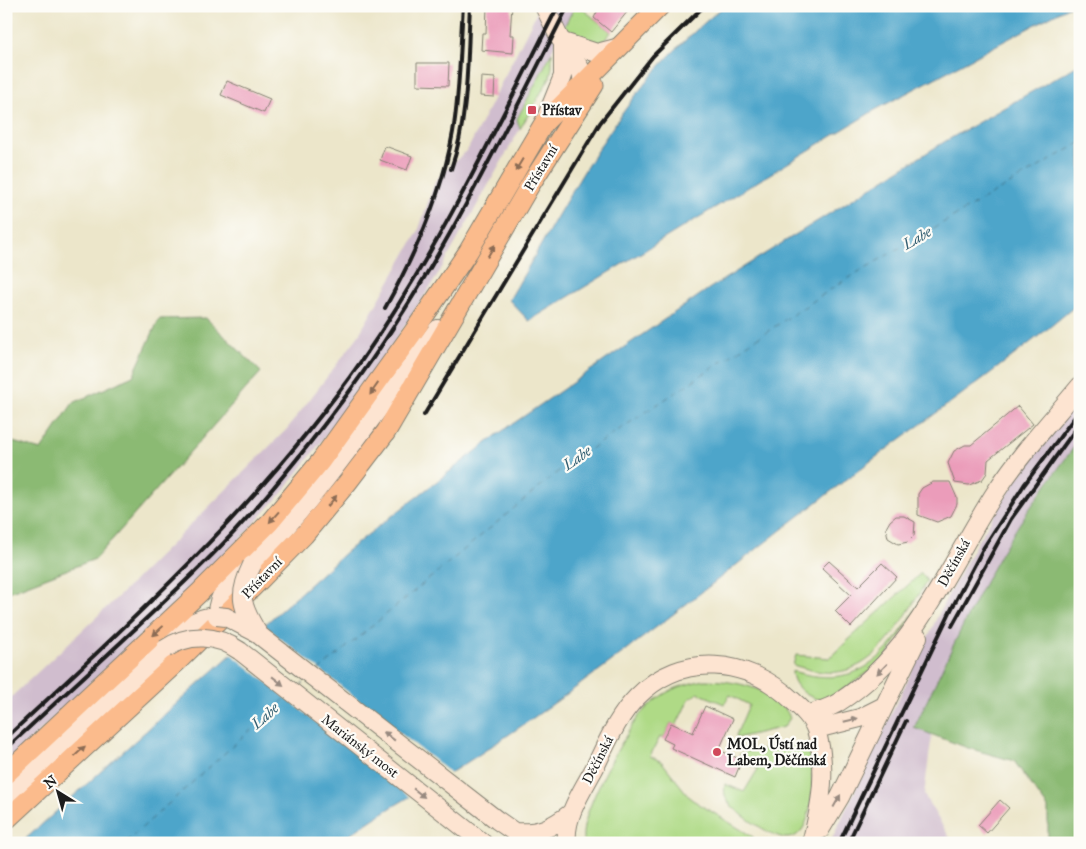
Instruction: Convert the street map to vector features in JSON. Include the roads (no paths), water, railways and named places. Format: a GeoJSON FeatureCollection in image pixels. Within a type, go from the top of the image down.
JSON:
{"type":"FeatureCollection","features":[{"type":"Feature","properties":{"kind":"main road","name":"Přístavní"},"geometry":{"type":"LineString","coordinates":[[6,774],[199,593],[270,522],[320,462],[359,410],[468,252],[544,123],[660,6]]}},
{"type":"Feature","properties":{"kind":"main road","name":"Přístavní"},"geometry":{"type":"LineString","coordinates":[[6,820],[178,661],[304,534],[386,432],[466,293],[578,106],[620,46]]}},
{"type":"Feature","properties":{"kind":"street"},"geometry":{"type":"LineString","coordinates":[[544,6],[563,42],[580,68],[583,82],[578,106]]}},
{"type":"Feature","properties":{"kind":"street"},"geometry":{"type":"LineString","coordinates":[[563,42],[597,53],[620,46]]}},
{"type":"Feature","properties":{"kind":"street"},"geometry":{"type":"LineString","coordinates":[[544,123],[563,76],[563,42]]}},
{"type":"Feature","properties":{"kind":"street","name":"Přístavní"},"geometry":{"type":"LineString","coordinates":[[372,419],[422,338],[468,252]]}},
{"type":"Feature","properties":{"kind":"street","name":"Přístavní"},"geometry":{"type":"LineString","coordinates":[[252,565],[293,520],[372,419],[466,293]]}},
{"type":"Feature","properties":{"kind":"street","name":"Děčínská"},"geometry":{"type":"LineString","coordinates":[[567,843],[571,813],[625,711],[648,688],[674,673],[693,666],[738,668],[770,681],[812,722],[871,679],[903,644],[932,602],[997,489],[1080,386]]}},
{"type":"Feature","properties":{"kind":"street"},"geometry":{"type":"LineString","coordinates":[[6,797],[165,649],[187,625],[200,618],[217,616],[218,601],[221,594],[234,579],[252,565]]}},
{"type":"Feature","properties":{"kind":"street","name":"Mariánský most"},"geometry":{"type":"LineString","coordinates":[[252,565],[244,582],[241,597],[250,619],[259,634]]}},
{"type":"Feature","properties":{"kind":"street"},"geometry":{"type":"LineString","coordinates":[[812,843],[840,797],[932,602]]}},
{"type":"Feature","properties":{"kind":"street","name":"Mariánský most"},"geometry":{"type":"LineString","coordinates":[[217,616],[226,617],[259,634],[496,820],[530,843]]}},
{"type":"Feature","properties":{"kind":"street","name":"Mariánský most"},"geometry":{"type":"LineString","coordinates":[[217,616],[226,634],[240,651]]}},
{"type":"Feature","properties":{"kind":"street","name":"Mariánský most"},"geometry":{"type":"LineString","coordinates":[[165,649],[179,641],[204,637],[223,641],[240,651],[483,842]]}},
{"type":"Feature","properties":{"kind":"street"},"geometry":{"type":"LineString","coordinates":[[812,843],[822,798],[823,775],[812,722],[860,718],[884,706]]}},
{"type":"Feature","properties":{"kind":"street","name":"Děčínská"},"geometry":{"type":"LineString","coordinates":[[514,832],[532,833],[555,825],[571,813]]}},
{"type":"Feature","properties":{"kind":"water"},"geometry":{"type":"Polygon","coordinates":[[[724,6],[1070,6],[875,110],[529,321],[509,300],[594,156],[631,101],[652,75],[686,39],[724,6]]]}},
{"type":"Feature","properties":{"kind":"water","name":"Labe"},"geometry":{"type":"Polygon","coordinates":[[[1080,64],[1080,302],[1020,351],[865,466],[573,690],[483,752],[392,807],[339,843],[21,843],[348,550],[498,434],[710,288],[944,142],[1080,64]]]}},
{"type":"Feature","properties":{"kind":"railway"},"geometry":{"type":"LineString","coordinates":[[385,308],[427,223],[448,155],[457,101],[463,6]]}},
{"type":"Feature","properties":{"kind":"railway"},"geometry":{"type":"LineString","coordinates":[[451,169],[457,150],[464,109],[470,6]]}},
{"type":"Feature","properties":{"kind":"railway"},"geometry":{"type":"LineString","coordinates":[[6,738],[194,558],[282,463],[323,412],[362,360],[417,275],[466,186],[558,6]]}},
{"type":"Feature","properties":{"kind":"railway"},"geometry":{"type":"LineString","coordinates":[[6,749],[187,580],[231,536],[300,455],[349,392],[411,300],[439,252],[568,6]]}},
{"type":"Feature","properties":{"kind":"railway"},"geometry":{"type":"LineString","coordinates":[[424,415],[600,123],[653,56],[704,6]]}},
{"type":"Feature","properties":{"kind":"railway"},"geometry":{"type":"LineString","coordinates":[[839,843],[952,608],[984,547],[1024,485],[1080,410]]}},
{"type":"Feature","properties":{"kind":"railway"},"geometry":{"type":"LineString","coordinates":[[952,626],[1011,519],[1080,423]]}},
{"type":"Feature","properties":{"kind":"railway"},"geometry":{"type":"LineString","coordinates":[[848,843],[906,721]]}},
{"type":"Feature","properties":{"kind":"place","name":"Přístav"},"geometry":{"type":"Point","coordinates":[532,110]}},
{"type":"Feature","properties":{"kind":"place","name":"MOL, Ústí nad Labem, Děčínská"},"geometry":{"type":"Point","coordinates":[717,752]}}]}
